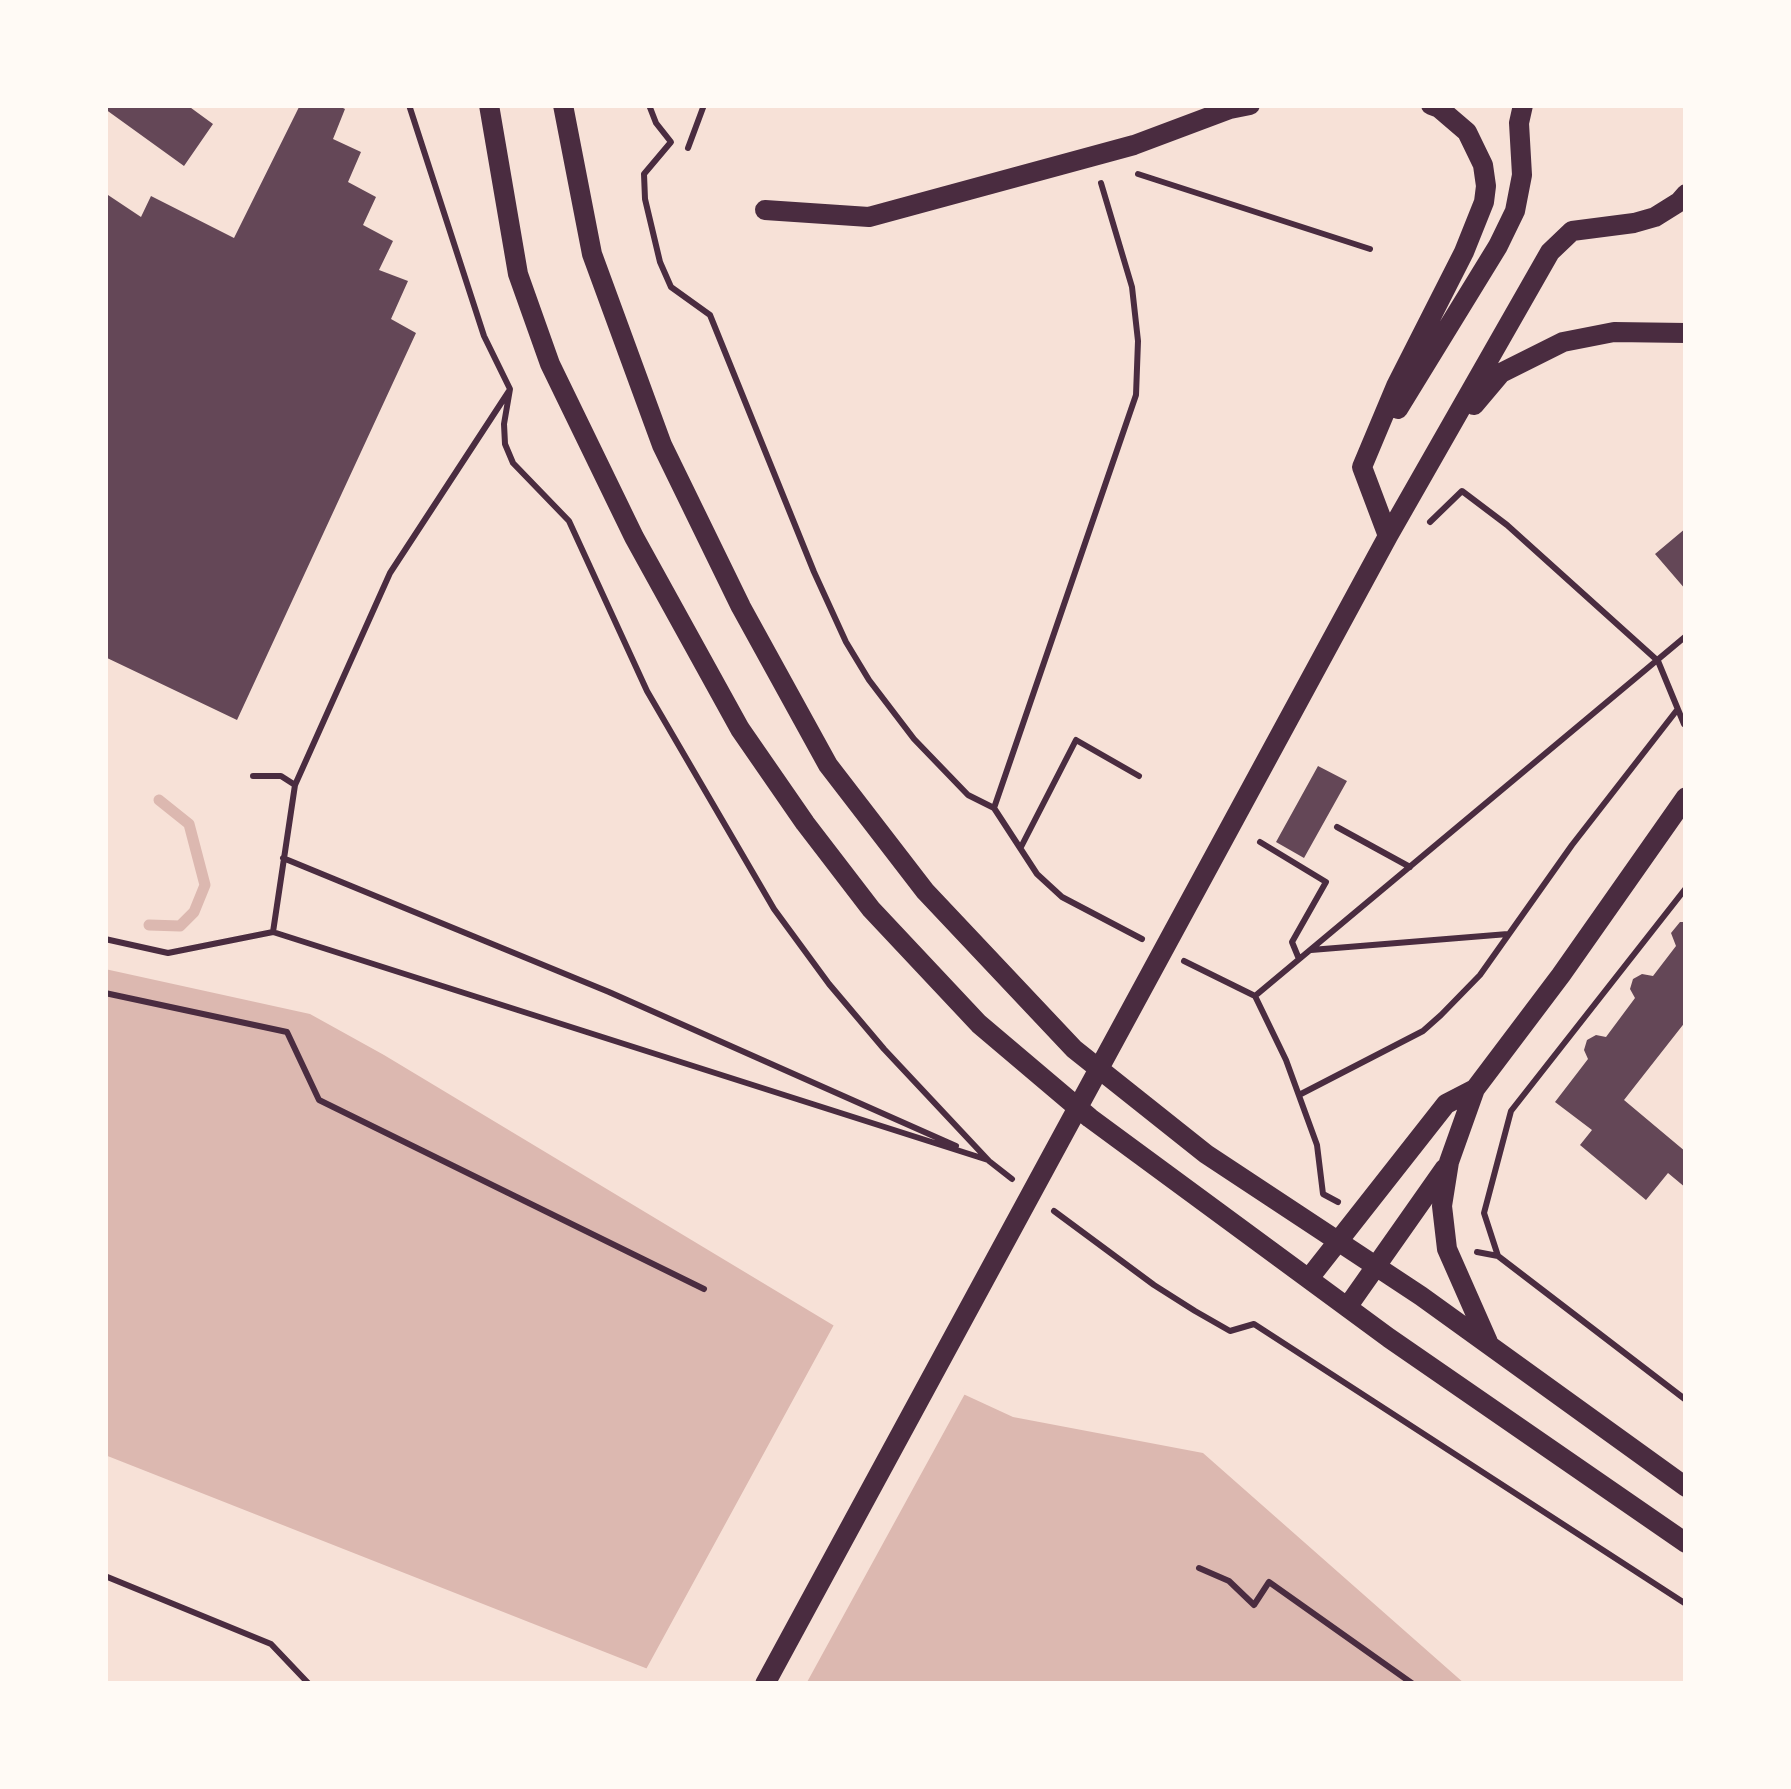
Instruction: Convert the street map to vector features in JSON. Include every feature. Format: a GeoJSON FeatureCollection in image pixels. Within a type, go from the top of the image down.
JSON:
{"type":"FeatureCollection","features":[{"type":"Feature","properties":{"kind":"main road"},"geometry":{"type":"LineString","coordinates":[[489,105],[518,274],[550,364],[634,536],[740,729],[805,824],[871,910],[979,1024],[1090,1118],[1389,1338],[1686,1542]]}},
{"type":"Feature","properties":{"kind":"main road"},"geometry":{"type":"LineString","coordinates":[[563,105],[592,254],[662,445],[741,607],[828,765],[925,891],[1074,1049],[1206,1154],[1340,1240],[1686,1487]]}},
{"type":"Feature","properties":{"kind":"main road"},"geometry":{"type":"LineString","coordinates":[[765,210],[869,217],[1134,144],[1250,105]]}},
{"type":"Feature","properties":{"kind":"main road"},"geometry":{"type":"LineString","coordinates":[[1388,536],[1362,467],[1396,386],[1464,252],[1484,202],[1486,186],[1476,146],[1468,132],[1431,105]]}},
{"type":"Feature","properties":{"kind":"main road"},"geometry":{"type":"LineString","coordinates":[[1362,467],[1516,211],[1522,175],[1518,123],[1523,105]]}},
{"type":"Feature","properties":{"kind":"main road"},"geometry":{"type":"LineString","coordinates":[[765,1684],[1388,536],[1560,241],[1584,228],[1614,227],[1655,217],[1686,194]]}},
{"type":"Feature","properties":{"kind":"main road"},"geometry":{"type":"LineString","coordinates":[[1388,536],[1477,401],[1501,373],[1562,342],[1614,332],[1686,334]]}},
{"type":"Feature","properties":{"kind":"main road"},"geometry":{"type":"LineString","coordinates":[[1488,1344],[1447,1249],[1442,1206],[1449,1162],[1475,1089],[1686,797]]}},
{"type":"Feature","properties":{"kind":"main road"},"geometry":{"type":"LineString","coordinates":[[1310,1277],[1446,1104],[1475,1089]]}},
{"type":"Feature","properties":{"kind":"main road"},"geometry":{"type":"LineString","coordinates":[[1348,1306],[1449,1162]]}},
{"type":"Feature","properties":{"kind":"path"},"geometry":{"type":"LineString","coordinates":[[649,105],[670,142],[644,174],[645,199],[660,262],[672,287],[710,315],[846,642],[914,739],[968,794],[994,808],[1037,874],[1062,897],[1143,940]]}},
{"type":"Feature","properties":{"kind":"path"},"geometry":{"type":"LineString","coordinates":[[688,148],[704,105]]}},
{"type":"Feature","properties":{"kind":"path"},"geometry":{"type":"LineString","coordinates":[[994,808],[1136,395],[1138,342],[1132,287],[1096,168]]}},
{"type":"Feature","properties":{"kind":"path"},"geometry":{"type":"LineString","coordinates":[[1126,172],[1370,250]]}},
{"type":"Feature","properties":{"kind":"path"},"geometry":{"type":"LineString","coordinates":[[273,932],[295,786],[390,572],[510,389]]}},
{"type":"Feature","properties":{"kind":"path"},"geometry":{"type":"LineString","coordinates":[[1462,491],[1508,524],[1658,661],[1684,724]]}},
{"type":"Feature","properties":{"kind":"path"},"geometry":{"type":"LineString","coordinates":[[1255,996],[1686,636]]}},
{"type":"Feature","properties":{"kind":"path"},"geometry":{"type":"LineString","coordinates":[[1299,1095],[1423,1032],[1480,975],[1572,845],[1678,709]]}},
{"type":"Feature","properties":{"kind":"path"},"geometry":{"type":"LineString","coordinates":[[1021,848],[1076,740],[1139,776]]}},
{"type":"Feature","properties":{"kind":"path"},"geometry":{"type":"LineString","coordinates":[[253,776],[281,776],[295,786]]}},
{"type":"Feature","properties":{"kind":"path"},"geometry":{"type":"LineString","coordinates":[[1337,827],[1410,867]]}},
{"type":"Feature","properties":{"kind":"path"},"geometry":{"type":"LineString","coordinates":[[1260,842],[1326,882],[1292,942],[1299,959]]}},
{"type":"Feature","properties":{"kind":"path"},"geometry":{"type":"LineString","coordinates":[[105,940],[168,953],[273,932],[990,1160],[609,992],[283,858]]}},
{"type":"Feature","properties":{"kind":"path"},"geometry":{"type":"LineString","coordinates":[[1686,888],[1511,1111],[1484,1213],[1498,1256],[1686,1400]]}},
{"type":"Feature","properties":{"kind":"path"},"geometry":{"type":"LineString","coordinates":[[1310,950],[1509,934]]}},
{"type":"Feature","properties":{"kind":"path"},"geometry":{"type":"LineString","coordinates":[[1176,957],[1255,996],[1286,1060],[1317,1146],[1323,1194]]}},
{"type":"Feature","properties":{"kind":"path"},"geometry":{"type":"LineString","coordinates":[[105,993],[287,1032],[319,1100],[704,1289]]}},
{"type":"Feature","properties":{"kind":"path"},"geometry":{"type":"LineString","coordinates":[[1199,1568],[1229,1580],[1254,1605],[1269,1582],[1414,1684]]}},
{"type":"Feature","properties":{"kind":"path"},"geometry":{"type":"LineString","coordinates":[[105,1576],[271,1644],[309,1684]]}},
{"type":"Feature","properties":{"kind":"shaded area"},"geometry":{"type":"Polygon","coordinates":[[[105,969],[310,1014],[896,1363],[1013,1417],[1203,1453],[1465,1684],[686,1684],[105,1455],[105,969]]]}},
{"type":"Feature","properties":{"kind":"pier"},"geometry":{"type":"Polygon","coordinates":[[[836,1321],[899,1358],[967,1390],[806,1684],[673,1684],[644,1673],[836,1321]]]}},
{"type":"Feature","properties":{"kind":"building"},"geometry":{"type":"Polygon","coordinates":[[[105,105],[187,105],[213,124],[184,166],[105,109],[105,105]]]}},
{"type":"Feature","properties":{"kind":"building"},"geometry":{"type":"Polygon","coordinates":[[[300,105],[337,105],[345,109],[333,139],[361,152],[348,182],[376,197],[363,225],[393,241],[379,270],[408,281],[391,319],[416,333],[237,720],[105,657],[105,193],[141,217],[151,196],[234,238],[300,105]]]}},
{"type":"Feature","properties":{"kind":"building"},"geometry":{"type":"Polygon","coordinates":[[[1686,528],[1686,590],[1655,554],[1686,528]]]}},
{"type":"Feature","properties":{"kind":"building"},"geometry":{"type":"Polygon","coordinates":[[[1318,766],[1347,781],[1304,858],[1276,842],[1318,766]]]}},
{"type":"Feature","properties":{"kind":"building"},"geometry":{"type":"Polygon","coordinates":[[[1680,922],[1686,922],[1686,1021],[1624,1100],[1686,1152],[1686,1188],[1668,1173],[1646,1200],[1580,1145],[1592,1130],[1555,1102],[1588,1059],[1584,1050],[1587,1040],[1596,1035],[1606,1037],[1635,998],[1630,989],[1633,979],[1642,974],[1653,976],[1676,946],[1671,933],[1680,922]]]}},
{"type":"Feature","properties":{"kind":"waterway"},"geometry":{"type":"LineString","coordinates":[[149,925],[180,926],[194,912],[205,885],[189,824],[159,800]]}}]}
